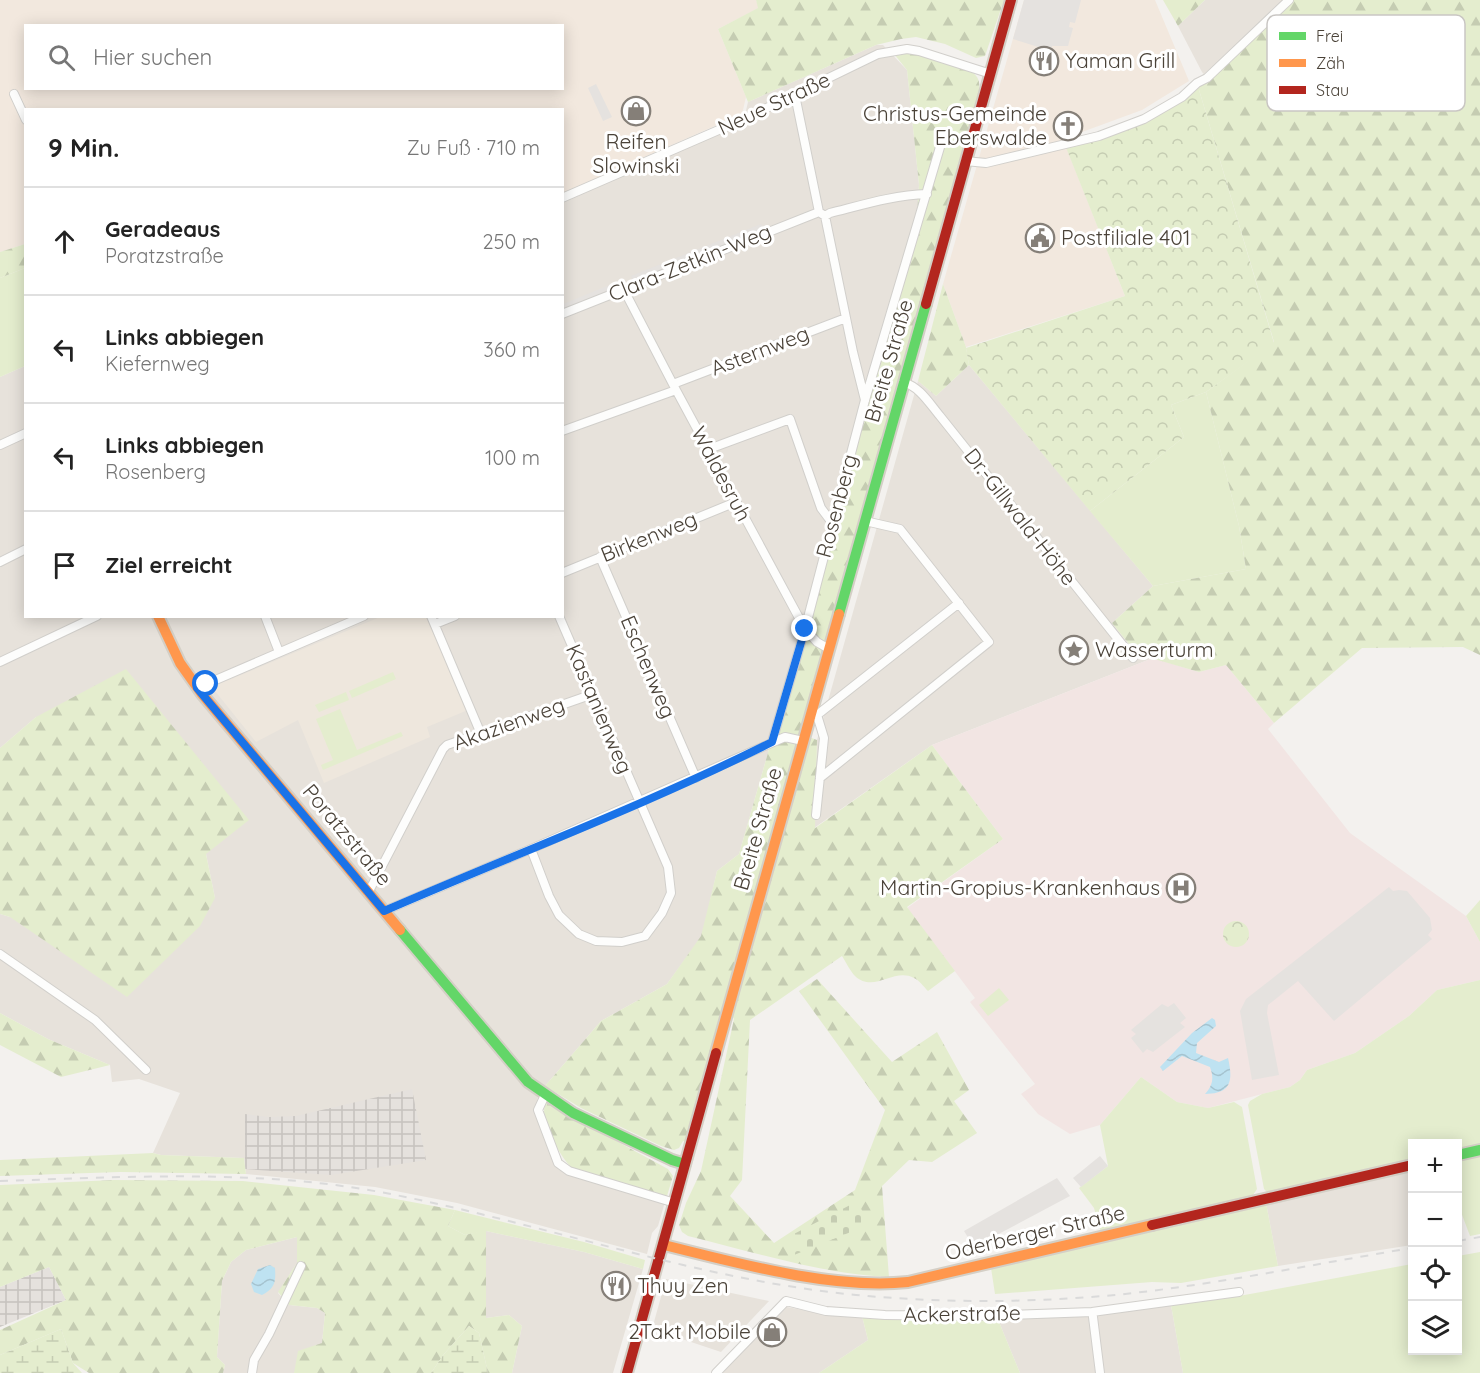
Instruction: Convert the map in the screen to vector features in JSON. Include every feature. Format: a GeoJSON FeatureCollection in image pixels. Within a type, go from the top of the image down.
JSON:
{"type":"FeatureCollection","features":[{"type":"Feature","properties":{"kind":"main road","name":"Breite Straße"},"geometry":{"type":"LineString","coordinates":[[627,1373],[803,741],[814,714],[829,649],[1011,0]]}},
{"type":"Feature","properties":{"kind":"main road","name":"Poratzstraße"},"geometry":{"type":"LineString","coordinates":[[159,618],[180,663],[197,688],[517,1070],[544,1095],[586,1120],[685,1164]]}},
{"type":"Feature","properties":{"kind":"main road"},"geometry":{"type":"LineString","coordinates":[[1462,1154],[1480,1150]]}},
{"type":"Feature","properties":{"kind":"main road","name":"Oderberger Straße"},"geometry":{"type":"LineString","coordinates":[[664,1245],[741,1264],[834,1281],[882,1285],[908,1282],[1408,1167]]}},
{"type":"Feature","properties":{"kind":"street"},"geometry":{"type":"LineString","coordinates":[[1273,15],[1289,0]]}},
{"type":"Feature","properties":{"kind":"street"},"geometry":{"type":"LineString","coordinates":[[965,161],[986,163],[1045,150],[1100,136],[1144,119],[1182,97],[1197,83],[1208,78],[1267,21]]}},
{"type":"Feature","properties":{"kind":"street","name":"Neue Straße"},"geometry":{"type":"LineString","coordinates":[[564,197],[795,95],[878,54],[898,50],[919,51],[991,74]]}},
{"type":"Feature","properties":{"kind":"street"},"geometry":{"type":"LineString","coordinates":[[14,94],[24,116]]}},
{"type":"Feature","properties":{"kind":"street","name":"Rosenberg"},"geometry":{"type":"LineString","coordinates":[[772,742],[805,629],[865,400],[795,95]]}},
{"type":"Feature","properties":{"kind":"street"},"geometry":{"type":"LineString","coordinates":[[865,400],[943,137]]}},
{"type":"Feature","properties":{"kind":"street","name":"Clara-Zetkin-Weg"},"geometry":{"type":"LineString","coordinates":[[564,313],[822,214],[898,197],[927,194]]}},
{"type":"Feature","properties":{"kind":"street","name":"Waldesruh"},"geometry":{"type":"LineString","coordinates":[[624,290],[805,629],[829,649]]}},
{"type":"Feature","properties":{"kind":"street","name":"Asternweg"},"geometry":{"type":"LineString","coordinates":[[564,430],[846,318]]}},
{"type":"Feature","properties":{"kind":"street","name":"Dr.-Gillwald-Höhe"},"geometry":{"type":"LineString","coordinates":[[903,382],[919,391],[926,399],[1133,658]]}},
{"type":"Feature","properties":{"kind":"street"},"geometry":{"type":"LineString","coordinates":[[709,449],[789,419],[821,508],[833,524]]}},
{"type":"Feature","properties":{"kind":"street"},"geometry":{"type":"LineString","coordinates":[[0,445],[24,433]]}},
{"type":"Feature","properties":{"kind":"street","name":"Birkenweg"},"geometry":{"type":"LineString","coordinates":[[564,572],[736,502]]}},
{"type":"Feature","properties":{"kind":"street"},"geometry":{"type":"LineString","coordinates":[[820,777],[989,642],[900,529],[865,521]]}},
{"type":"Feature","properties":{"kind":"street"},"geometry":{"type":"LineString","coordinates":[[0,562],[24,550]]}},
{"type":"Feature","properties":{"kind":"street","name":"Eschenweg"},"geometry":{"type":"LineString","coordinates":[[600,557],[696,778]]}},
{"type":"Feature","properties":{"kind":"street"},"geometry":{"type":"LineString","coordinates":[[816,815],[824,738],[814,714],[959,603]]}},
{"type":"Feature","properties":{"kind":"street"},"geometry":{"type":"LineString","coordinates":[[0,662],[93,618]]}},
{"type":"Feature","properties":{"kind":"street"},"geometry":{"type":"LineString","coordinates":[[266,618],[279,652]]}},
{"type":"Feature","properties":{"kind":"street"},"geometry":{"type":"LineString","coordinates":[[197,688],[358,618]]}},
{"type":"Feature","properties":{"kind":"street","name":"Kastanienweg"},"geometry":{"type":"LineString","coordinates":[[560,618],[640,802]]}},
{"type":"Feature","properties":{"kind":"street"},"geometry":{"type":"LineString","coordinates":[[433,620],[481,734]]}},
{"type":"Feature","properties":{"kind":"street","name":"Akazienweg"},"geometry":{"type":"LineString","coordinates":[[368,893],[447,745],[593,694]]}},
{"type":"Feature","properties":{"kind":"street"},"geometry":{"type":"LineString","coordinates":[[384,911],[696,778],[772,742],[785,737],[803,741]]}},
{"type":"Feature","properties":{"kind":"street"},"geometry":{"type":"LineString","coordinates":[[531,849],[549,896],[560,915],[579,934],[596,941],[622,942],[645,936],[662,913],[670,893],[670,881],[668,867],[640,802]]}},
{"type":"Feature","properties":{"kind":"street"},"geometry":{"type":"LineString","coordinates":[[0,954],[95,1020],[146,1070]]}},
{"type":"Feature","properties":{"kind":"street"},"geometry":{"type":"LineString","coordinates":[[544,1095],[538,1110],[558,1163],[569,1171],[675,1203]]}},
{"type":"Feature","properties":{"kind":"street"},"geometry":{"type":"LineString","coordinates":[[252,1373],[254,1360],[301,1266]]}},
{"type":"Feature","properties":{"kind":"street","name":"Ackerstraße"},"geometry":{"type":"LineString","coordinates":[[716,1373],[786,1301],[826,1311],[885,1315],[977,1316],[1092,1312],[1239,1292]]}},
{"type":"Feature","properties":{"kind":"street"},"geometry":{"type":"LineString","coordinates":[[1093,1317],[1100,1373]]}},
{"type":"Feature","properties":{"kind":"shaded area"},"geometry":{"type":"Polygon","coordinates":[[[0,0],[756,0],[759,8],[718,29],[746,97],[742,114],[564,193],[564,108],[24,108],[24,244],[0,252],[0,0]]]}},
{"type":"Feature","properties":{"kind":"shaded area"},"geometry":{"type":"Polygon","coordinates":[[[1024,0],[1155,0],[1189,81],[1142,110],[1063,139],[1125,296],[966,347],[943,284],[1024,0]]]}},
{"type":"Feature","properties":{"kind":"shaded area"},"geometry":{"type":"Polygon","coordinates":[[[1024,0],[1081,0],[1075,23],[1070,22],[1069,27],[1073,28],[1068,46],[1052,46],[1051,51],[1013,39],[1024,0]]]}},
{"type":"Feature","properties":{"kind":"shaded area"},"geometry":{"type":"Polygon","coordinates":[[[1205,0],[1289,0],[1273,15],[1267,15],[1267,21],[1207,78],[1178,26],[1205,0]]]}},
{"type":"Feature","properties":{"kind":"shaded area"},"geometry":{"type":"Polygon","coordinates":[[[876,45],[883,45],[907,70],[919,185],[917,213],[806,620],[739,854],[717,871],[702,936],[667,984],[601,1021],[538,1097],[536,1111],[556,1164],[665,1202],[658,1226],[652,1233],[647,1254],[457,1203],[375,1187],[246,1174],[244,1158],[153,1153],[180,1093],[139,1079],[112,1082],[110,1065],[48,1039],[0,1013],[0,914],[10,917],[215,898],[206,854],[36,717],[0,748],[0,377],[24,366],[24,618],[564,618],[564,198],[744,119],[748,102],[876,45]]]}},
{"type":"Feature","properties":{"kind":"shaded area"},"geometry":{"type":"Polygon","coordinates":[[[596,84],[612,117],[603,121],[588,88],[596,84]]]}},
{"type":"Feature","properties":{"kind":"shaded area"},"geometry":{"type":"Polygon","coordinates":[[[761,224],[763,229],[633,281],[631,276],[761,224]]]}},
{"type":"Feature","properties":{"kind":"shaded area"},"geometry":{"type":"Polygon","coordinates":[[[622,280],[624,285],[564,309],[564,304],[622,280]]]}},
{"type":"Feature","properties":{"kind":"shaded area"},"geometry":{"type":"Polygon","coordinates":[[[969,365],[1153,586],[1112,623],[1137,654],[1153,658],[932,745],[814,828],[817,740],[918,381],[936,396],[969,365]]]}},
{"type":"Feature","properties":{"kind":"shaded area"},"geometry":{"type":"Polygon","coordinates":[[[378,618],[426,618],[468,710],[427,727],[430,737],[324,783],[298,720],[256,742],[215,691],[217,685],[378,618]]]}},
{"type":"Feature","properties":{"kind":"shaded area","name":"Martin-Gropius-Krankenhaus"},"geometry":{"type":"Polygon","coordinates":[[[1153,658],[1199,672],[1226,665],[1274,723],[1268,729],[1350,833],[1466,916],[1480,942],[1480,980],[1437,990],[1409,1016],[1355,1053],[1307,1070],[1300,1080],[1290,1087],[1208,1108],[1177,1102],[1141,1077],[1100,1125],[1070,1134],[1038,1114],[1021,1094],[1035,1084],[970,1002],[975,998],[907,908],[1003,839],[932,745],[1153,658]]]}},
{"type":"Feature","properties":{"kind":"shaded area"},"geometry":{"type":"Polygon","coordinates":[[[1389,887],[1393,891],[1407,891],[1430,918],[1432,930],[1428,935],[1432,939],[1334,1021],[1298,981],[1268,1005],[1267,1013],[1279,1075],[1252,1080],[1240,1011],[1246,999],[1389,887]]]}},
{"type":"Feature","properties":{"kind":"shaded area"},"geometry":{"type":"Polygon","coordinates":[[[1174,1003],[1186,1018],[1180,1023],[1185,1027],[1153,1052],[1147,1049],[1143,1053],[1131,1038],[1136,1034],[1131,1030],[1162,1004],[1168,1007],[1174,1003]]]}},
{"type":"Feature","properties":{"kind":"shaded area"},"geometry":{"type":"Polygon","coordinates":[[[412,1089],[426,1160],[331,1175],[245,1169],[245,1114],[269,1117],[296,1116],[412,1089]]]}},
{"type":"Feature","properties":{"kind":"shaded area"},"geometry":{"type":"Polygon","coordinates":[[[1100,1156],[1108,1166],[1081,1187],[1073,1178],[1100,1156]]]}},
{"type":"Feature","properties":{"kind":"shaded area"},"geometry":{"type":"Polygon","coordinates":[[[1408,1171],[1408,1246],[1278,1266],[1266,1203],[1408,1171]]]}},
{"type":"Feature","properties":{"kind":"shaded area"},"geometry":{"type":"Polygon","coordinates":[[[1057,1178],[1070,1196],[974,1247],[964,1231],[1057,1178]]]}},
{"type":"Feature","properties":{"kind":"shaded area"},"geometry":{"type":"Polygon","coordinates":[[[486,1231],[584,1252],[643,1269],[613,1373],[512,1373],[522,1326],[509,1315],[486,1318],[486,1231]]]}},
{"type":"Feature","properties":{"kind":"shaded area"},"geometry":{"type":"Polygon","coordinates":[[[297,1237],[297,1263],[278,1293],[289,1305],[317,1308],[325,1313],[322,1343],[294,1373],[223,1373],[225,1365],[217,1357],[222,1281],[231,1262],[246,1250],[297,1237]]]}},
{"type":"Feature","properties":{"kind":"shaded area"},"geometry":{"type":"Polygon","coordinates":[[[49,1267],[66,1300],[0,1327],[0,1287],[49,1267]]]}},
{"type":"Feature","properties":{"kind":"shaded area"},"geometry":{"type":"Polygon","coordinates":[[[666,1279],[769,1301],[721,1352],[652,1329],[666,1279]]]}},
{"type":"Feature","properties":{"kind":"shaded area"},"geometry":{"type":"Polygon","coordinates":[[[1171,1305],[1183,1373],[1020,1373],[997,1317],[1171,1305]]]}},
{"type":"Feature","properties":{"kind":"shaded area"},"geometry":{"type":"Polygon","coordinates":[[[787,1307],[813,1312],[862,1316],[868,1340],[819,1373],[722,1373],[787,1307]]]}},
{"type":"Feature","properties":{"kind":"green space"},"geometry":{"type":"Polygon","coordinates":[[[756,0],[1004,0],[985,56],[976,58],[945,44],[916,37],[901,39],[876,45],[748,102],[718,29],[758,8],[756,0]]]}},
{"type":"Feature","properties":{"kind":"green space"},"geometry":{"type":"Polygon","coordinates":[[[1163,0],[1205,0],[1178,26],[1163,0]]]}},
{"type":"Feature","properties":{"kind":"green space"},"geometry":{"type":"Polygon","coordinates":[[[1289,0],[1480,0],[1480,655],[1463,647],[1362,648],[1274,723],[1226,665],[1199,672],[1137,654],[1112,623],[1153,586],[1246,569],[1239,526],[1206,392],[1274,342],[1197,83],[1267,20],[1267,111],[1465,111],[1465,15],[1272,15],[1289,0]]]}},
{"type":"Feature","properties":{"kind":"green space"},"geometry":{"type":"Polygon","coordinates":[[[907,53],[945,61],[972,72],[979,82],[978,100],[686,1142],[683,1141],[679,1148],[674,1150],[581,1108],[545,1086],[601,1021],[667,984],[701,936],[717,871],[739,854],[806,620],[917,213],[919,185],[907,70],[894,54],[907,53]]]}},
{"type":"Feature","properties":{"kind":"green space"},"geometry":{"type":"Polygon","coordinates":[[[1197,83],[1274,343],[1206,392],[1171,405],[1184,437],[1090,511],[969,365],[966,348],[1125,296],[1065,145],[1144,119],[1197,83]]]}},
{"type":"Feature","properties":{"kind":"green space"},"geometry":{"type":"Polygon","coordinates":[[[24,244],[24,268],[0,278],[0,252],[24,244]]]}},
{"type":"Feature","properties":{"kind":"green space"},"geometry":{"type":"Polygon","coordinates":[[[24,268],[24,366],[0,377],[0,278],[24,268]]]}},
{"type":"Feature","properties":{"kind":"green space"},"geometry":{"type":"Polygon","coordinates":[[[943,284],[966,347],[969,365],[936,396],[918,381],[943,284]]]}},
{"type":"Feature","properties":{"kind":"green space"},"geometry":{"type":"Polygon","coordinates":[[[1206,392],[1239,526],[1246,569],[1153,586],[1090,511],[1184,437],[1171,405],[1206,392]]]}},
{"type":"Feature","properties":{"kind":"green space"},"geometry":{"type":"Polygon","coordinates":[[[126,669],[249,820],[206,854],[215,898],[200,926],[127,997],[10,917],[0,914],[0,748],[36,717],[126,669]]]}},
{"type":"Feature","properties":{"kind":"green space"},"geometry":{"type":"Polygon","coordinates":[[[393,672],[396,679],[352,698],[349,691],[393,672]]]}},
{"type":"Feature","properties":{"kind":"green space"},"geometry":{"type":"Polygon","coordinates":[[[346,692],[349,700],[319,712],[315,705],[346,692]]]}},
{"type":"Feature","properties":{"kind":"green space"},"geometry":{"type":"Polygon","coordinates":[[[340,709],[357,750],[401,732],[403,736],[323,770],[321,765],[333,760],[316,719],[340,709]]]}},
{"type":"Feature","properties":{"kind":"green space"},"geometry":{"type":"Polygon","coordinates":[[[809,737],[817,740],[815,828],[932,745],[1003,839],[907,907],[955,971],[928,991],[920,982],[907,975],[877,982],[862,981],[853,974],[842,956],[750,1020],[742,1180],[730,1196],[774,1243],[855,1190],[885,1110],[799,991],[817,979],[892,1062],[937,1032],[969,1090],[954,1101],[977,1133],[932,1162],[909,1160],[882,1186],[889,1277],[838,1272],[763,1255],[688,1236],[682,1232],[679,1225],[686,1203],[701,1171],[734,1019],[731,1013],[809,737]]]}},
{"type":"Feature","properties":{"kind":"green space"},"geometry":{"type":"Polygon","coordinates":[[[1480,900],[1480,942],[1466,916],[1480,900]]]}},
{"type":"Feature","properties":{"kind":"green space"},"geometry":{"type":"Polygon","coordinates":[[[1236,921],[1245,925],[1249,934],[1245,943],[1236,947],[1227,943],[1223,934],[1227,925],[1236,921]]]}},
{"type":"Feature","properties":{"kind":"green space"},"geometry":{"type":"Polygon","coordinates":[[[1480,980],[1480,1147],[1462,1151],[1462,1139],[1408,1139],[1408,1163],[1275,1195],[1267,1192],[1264,1189],[1248,1105],[1250,1101],[1262,1094],[1290,1087],[1300,1080],[1307,1070],[1355,1053],[1409,1016],[1437,990],[1480,980]]]}},
{"type":"Feature","properties":{"kind":"green space"},"geometry":{"type":"Polygon","coordinates":[[[999,988],[1009,1000],[988,1016],[979,1005],[999,988]]]}},
{"type":"Feature","properties":{"kind":"green space"},"geometry":{"type":"Polygon","coordinates":[[[0,1013],[48,1039],[110,1065],[61,1077],[0,1045],[0,1013]]]}},
{"type":"Feature","properties":{"kind":"green space"},"geometry":{"type":"Polygon","coordinates":[[[1141,1077],[1177,1102],[1208,1108],[1234,1102],[1242,1107],[1257,1189],[1251,1198],[1101,1233],[1094,1208],[1079,1188],[1108,1166],[1100,1125],[1141,1077]]]}},
{"type":"Feature","properties":{"kind":"green space"},"geometry":{"type":"Polygon","coordinates":[[[546,1103],[668,1169],[673,1176],[667,1196],[573,1169],[562,1156],[547,1127],[544,1109],[546,1103]]]}},
{"type":"Feature","properties":{"kind":"green space"},"geometry":{"type":"Polygon","coordinates":[[[153,1153],[244,1158],[246,1174],[120,1172],[0,1176],[0,1160],[153,1153]]]}},
{"type":"Feature","properties":{"kind":"green space"},"geometry":{"type":"Polygon","coordinates":[[[1480,1154],[1480,1234],[1470,1236],[1462,1215],[1462,1158],[1480,1154]]]}},
{"type":"Feature","properties":{"kind":"green space"},"geometry":{"type":"Polygon","coordinates":[[[114,1180],[243,1181],[374,1195],[455,1210],[448,1226],[465,1235],[486,1230],[486,1318],[509,1315],[522,1326],[512,1373],[488,1373],[479,1333],[469,1326],[444,1354],[431,1373],[294,1373],[298,1351],[322,1343],[325,1313],[317,1308],[289,1305],[278,1292],[297,1263],[297,1237],[246,1250],[231,1262],[222,1281],[217,1357],[225,1365],[223,1373],[89,1373],[73,1363],[61,1329],[0,1355],[0,1330],[66,1300],[49,1267],[0,1287],[0,1185],[114,1180]]]}},
{"type":"Feature","properties":{"kind":"green space"},"geometry":{"type":"Polygon","coordinates":[[[858,1201],[868,1225],[794,1255],[788,1237],[858,1201]]]}},
{"type":"Feature","properties":{"kind":"green space"},"geometry":{"type":"Polygon","coordinates":[[[1266,1203],[1278,1266],[1181,1283],[1152,1282],[995,1294],[991,1268],[1266,1203]]]}},
{"type":"Feature","properties":{"kind":"green space"},"geometry":{"type":"Polygon","coordinates":[[[455,1210],[584,1242],[645,1260],[643,1269],[584,1252],[486,1231],[465,1235],[448,1226],[455,1210]]]}},
{"type":"Feature","properties":{"kind":"green space"},"geometry":{"type":"Polygon","coordinates":[[[1480,1252],[1480,1373],[1183,1373],[1171,1305],[1239,1296],[1408,1265],[1408,1355],[1462,1355],[1462,1255],[1480,1252]]]}},
{"type":"Feature","properties":{"kind":"green space"},"geometry":{"type":"Polygon","coordinates":[[[862,1316],[997,1317],[1020,1373],[819,1373],[868,1340],[862,1316]]]}},
{"type":"Feature","properties":{"kind":"green space"},"geometry":{"type":"Polygon","coordinates":[[[469,1326],[479,1333],[488,1373],[431,1373],[444,1354],[469,1326]]]}},
{"type":"Feature","properties":{"kind":"green space"},"geometry":{"type":"Polygon","coordinates":[[[61,1329],[73,1363],[82,1373],[0,1373],[0,1355],[61,1329]]]}},
{"type":"Feature","properties":{"kind":"water"},"geometry":{"type":"Polygon","coordinates":[[[1212,1018],[1216,1026],[1197,1043],[1196,1053],[1219,1062],[1228,1058],[1230,1079],[1221,1091],[1205,1094],[1212,1081],[1210,1067],[1182,1056],[1163,1071],[1160,1067],[1192,1033],[1212,1018]]]}},
{"type":"Feature","properties":{"kind":"water"},"geometry":{"type":"Polygon","coordinates":[[[270,1265],[275,1268],[275,1281],[272,1287],[262,1295],[254,1292],[251,1284],[258,1269],[270,1265]]]}},
{"type":"Feature","properties":{"kind":"railway"},"geometry":{"type":"LineString","coordinates":[[0,1181],[190,1176],[286,1180],[333,1185],[440,1204],[735,1276],[856,1295],[921,1300],[1018,1301],[1115,1295],[1227,1280],[1408,1249]]}},
{"type":"Feature","properties":{"kind":"railway"},"geometry":{"type":"LineString","coordinates":[[1462,1240],[1480,1237]]}},
{"type":"Feature","properties":{"kind":"traffic: fast"},"geometry":{"type":"LineString","coordinates":[[839,614],[926,304]]}},
{"type":"Feature","properties":{"kind":"traffic: fast"},"geometry":{"type":"LineString","coordinates":[[400,930],[528,1082],[573,1113],[685,1164]]}},
{"type":"Feature","properties":{"kind":"traffic: fast"},"geometry":{"type":"LineString","coordinates":[[1462,1154],[1480,1150]]}},
{"type":"Feature","properties":{"kind":"traffic: slow"},"geometry":{"type":"LineString","coordinates":[[716,1053],[839,614]]}},
{"type":"Feature","properties":{"kind":"traffic: slow"},"geometry":{"type":"LineString","coordinates":[[159,618],[180,663],[202,694],[400,930]]}},
{"type":"Feature","properties":{"kind":"traffic: slow"},"geometry":{"type":"LineString","coordinates":[[664,1245],[722,1260],[817,1279],[879,1283],[908,1282],[1152,1225]]}},
{"type":"Feature","properties":{"kind":"traffic: jam"},"geometry":{"type":"LineString","coordinates":[[926,304],[1011,0]]}},
{"type":"Feature","properties":{"kind":"traffic: jam"},"geometry":{"type":"LineString","coordinates":[[627,1373],[716,1053]]}},
{"type":"Feature","properties":{"kind":"traffic: jam"},"geometry":{"type":"LineString","coordinates":[[1152,1225],[1408,1166]]}},
{"type":"Feature","properties":{"kind":"place","name":"Yaman Grill"},"geometry":{"type":"Point","coordinates":[1044,61]}},
{"type":"Feature","properties":{"kind":"place","name":"Reifen Slowinski"},"geometry":{"type":"Point","coordinates":[636,111]}},
{"type":"Feature","properties":{"kind":"place","name":"Christus-Gemeinde Eberswalde"},"geometry":{"type":"Point","coordinates":[1068,126]}},
{"type":"Feature","properties":{"kind":"place","name":"Postfiliale 401"},"geometry":{"type":"Point","coordinates":[1040,238]}},
{"type":"Feature","properties":{"kind":"place","name":"Wasserturm"},"geometry":{"type":"Point","coordinates":[1074,650]}},
{"type":"Feature","properties":{"kind":"place","name":"Martin-Gropius-Krankenhaus"},"geometry":{"type":"Point","coordinates":[1181,888]}},
{"type":"Feature","properties":{"kind":"place","name":"Thuy Zen"},"geometry":{"type":"Point","coordinates":[616,1286]}},
{"type":"Feature","properties":{"kind":"place","name":"2Takt Mobile"},"geometry":{"type":"Point","coordinates":[772,1332]}},
{"type":"Feature","properties":{"kind":"route"},"geometry":{"type":"LineString","coordinates":[[206,684],[197,688],[384,911],[740,759],[772,742],[805,629]]}}]}
